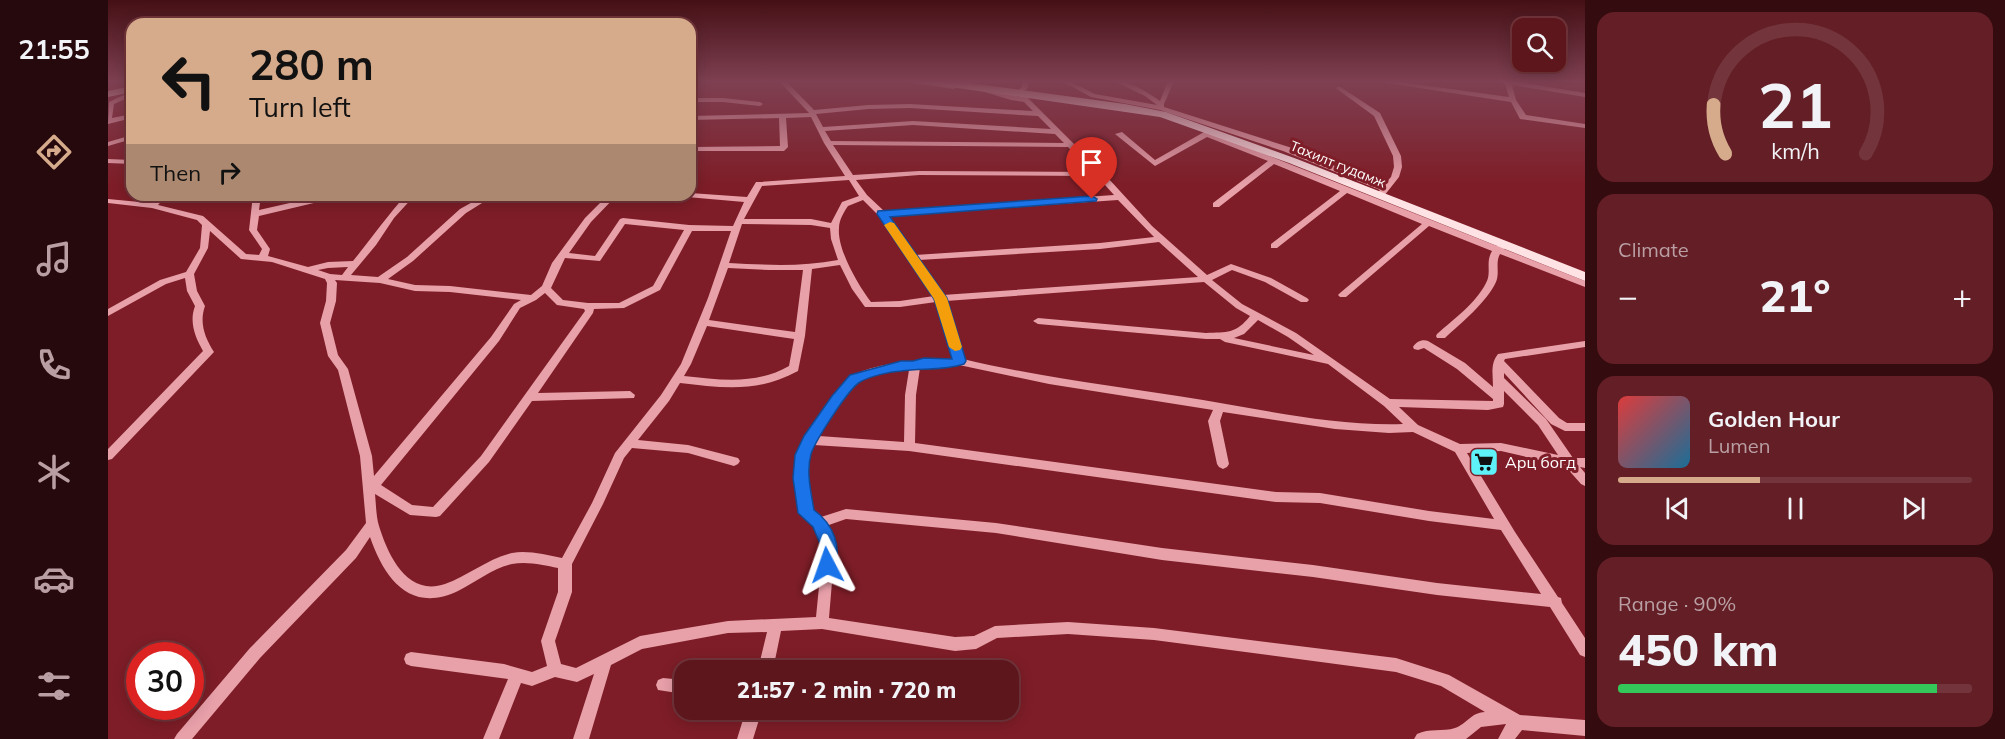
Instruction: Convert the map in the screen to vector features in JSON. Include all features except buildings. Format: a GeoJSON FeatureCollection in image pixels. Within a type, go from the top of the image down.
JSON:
{"type":"FeatureCollection","features":[{"type":"Feature","properties":{"kind":"main road","name":"Тахилт гудамж"},"geometry":{"type":"LineString","coordinates":[[1166,115],[1382,193],[1501,247],[1585,277]]}},
{"type":"Feature","properties":{"kind":"street"},"geometry":{"type":"LineString","coordinates":[[696,118],[783,118],[801,115]]}},
{"type":"Feature","properties":{"kind":"street"},"geometry":{"type":"LineString","coordinates":[[813,115],[828,143],[864,197],[882,214],[940,298],[959,361]]}},
{"type":"Feature","properties":{"kind":"street"},"geometry":{"type":"LineString","coordinates":[[1041,115],[1161,239],[1206,279],[1239,306],[1330,361],[1388,403],[1414,428],[1459,449],[1484,445],[1503,447],[1555,457],[1570,464],[1585,463]]}},
{"type":"Feature","properties":{"kind":"street"},"geometry":{"type":"LineString","coordinates":[[1188,115],[1286,149],[1382,193],[1395,177],[1398,167],[1397,156],[1377,115]]}},
{"type":"Feature","properties":{"kind":"street"},"geometry":{"type":"LineString","coordinates":[[1522,115],[1525,118],[1585,126]]}},
{"type":"Feature","properties":{"kind":"street"},"geometry":{"type":"LineString","coordinates":[[108,122],[126,118]]}},
{"type":"Feature","properties":{"kind":"street"},"geometry":{"type":"LineString","coordinates":[[696,149],[781,149],[784,147],[783,118]]}},
{"type":"Feature","properties":{"kind":"street"},"geometry":{"type":"LineString","coordinates":[[821,129],[914,123],[1058,132]]}},
{"type":"Feature","properties":{"kind":"street"},"geometry":{"type":"LineString","coordinates":[[1119,135],[1155,164],[1208,132],[1273,161],[1428,223],[1501,247],[1585,284]]}},
{"type":"Feature","properties":{"kind":"street"},"geometry":{"type":"LineString","coordinates":[[108,144],[126,139]]}},
{"type":"Feature","properties":{"kind":"street"},"geometry":{"type":"LineString","coordinates":[[828,143],[1069,145]]}},
{"type":"Feature","properties":{"kind":"street"},"geometry":{"type":"LineString","coordinates":[[108,161],[126,162]]}},
{"type":"Feature","properties":{"kind":"street"},"geometry":{"type":"LineString","coordinates":[[1216,205],[1273,161]]}},
{"type":"Feature","properties":{"kind":"street"},"geometry":{"type":"LineString","coordinates":[[555,670],[548,641],[566,592],[565,564],[619,456],[631,444],[678,379],[704,322],[748,200],[759,184],[919,173],[1099,174]]}},
{"type":"Feature","properties":{"kind":"street"},"geometry":{"type":"LineString","coordinates":[[1274,246],[1345,190]]}},
{"type":"Feature","properties":{"kind":"street"},"geometry":{"type":"LineString","coordinates":[[696,196],[748,200]]}},
{"type":"Feature","properties":{"kind":"street"},"geometry":{"type":"LineString","coordinates":[[864,197],[845,204],[837,216],[835,226],[844,261],[857,292],[868,305],[1206,279],[1235,266],[1268,280],[1304,300]]}},
{"type":"Feature","properties":{"kind":"street"},"geometry":{"type":"LineString","coordinates":[[882,214],[1121,197]]}},
{"type":"Feature","properties":{"kind":"street"},"geometry":{"type":"LineString","coordinates":[[108,201],[152,206],[200,218],[244,257],[273,259],[329,277],[380,280],[415,288],[450,289],[533,298]]}},
{"type":"Feature","properties":{"kind":"street"},"geometry":{"type":"LineString","coordinates":[[152,206],[157,201]]}},
{"type":"Feature","properties":{"kind":"street"},"geometry":{"type":"LineString","coordinates":[[256,201],[253,230],[266,249],[263,258]]}},
{"type":"Feature","properties":{"kind":"street"},"geometry":{"type":"LineString","coordinates":[[255,214],[310,201]]}},
{"type":"Feature","properties":{"kind":"street"},"geometry":{"type":"LineString","coordinates":[[344,278],[373,243],[391,216],[405,201]]}},
{"type":"Feature","properties":{"kind":"street"},"geometry":{"type":"LineString","coordinates":[[380,280],[410,259],[463,211],[480,201]]}},
{"type":"Feature","properties":{"kind":"street"},"geometry":{"type":"LineString","coordinates":[[370,489],[495,339],[517,306],[546,288],[557,263],[588,220],[607,201]]}},
{"type":"Feature","properties":{"kind":"street"},"geometry":{"type":"LineString","coordinates":[[108,456],[210,352],[200,336],[197,318],[201,306],[192,291],[189,274],[204,248],[206,224],[200,218]]}},
{"type":"Feature","properties":{"kind":"street"},"geometry":{"type":"LineString","coordinates":[[563,255],[597,259],[623,221],[689,228],[811,222],[835,226]]}},
{"type":"Feature","properties":{"kind":"street"},"geometry":{"type":"LineString","coordinates":[[1343,295],[1428,223]]}},
{"type":"Feature","properties":{"kind":"street"},"geometry":{"type":"LineString","coordinates":[[546,288],[560,303],[621,306],[657,288],[689,228]]}},
{"type":"Feature","properties":{"kind":"street"},"geometry":{"type":"LineString","coordinates":[[912,258],[1100,246],[1161,239]]}},
{"type":"Feature","properties":{"kind":"street"},"geometry":{"type":"LineString","coordinates":[[1441,336],[1491,282],[1494,276],[1490,265],[1501,247]]}},
{"type":"Feature","properties":{"kind":"street"},"geometry":{"type":"LineString","coordinates":[[724,265],[785,269],[844,261]]}},
{"type":"Feature","properties":{"kind":"street"},"geometry":{"type":"LineString","coordinates":[[307,270],[328,265],[354,264]]}},
{"type":"Feature","properties":{"kind":"street"},"geometry":{"type":"LineString","coordinates":[[678,379],[743,385],[765,382],[794,368],[808,267]]}},
{"type":"Feature","properties":{"kind":"street"},"geometry":{"type":"LineString","coordinates":[[108,313],[155,286],[189,274]]}},
{"type":"Feature","properties":{"kind":"street"},"geometry":{"type":"LineString","coordinates":[[329,277],[332,283],[331,301],[325,323],[333,356],[343,369],[366,456],[372,524],[390,569],[412,590],[438,593],[511,559],[537,559],[565,564]]}},
{"type":"Feature","properties":{"kind":"street"},"geometry":{"type":"LineString","coordinates":[[370,489],[379,489],[410,510],[436,512],[485,459],[590,311],[588,306]]}},
{"type":"Feature","properties":{"kind":"street"},"geometry":{"type":"LineString","coordinates":[[1038,321],[1212,335],[1238,335],[1257,315]]}},
{"type":"Feature","properties":{"kind":"street"},"geometry":{"type":"LineString","coordinates":[[704,322],[800,336]]}},
{"type":"Feature","properties":{"kind":"street"},"geometry":{"type":"LineString","coordinates":[[1212,335],[1254,347],[1330,361]]}},
{"type":"Feature","properties":{"kind":"street"},"geometry":{"type":"LineString","coordinates":[[1418,347],[1424,343],[1461,366],[1497,396]]}},
{"type":"Feature","properties":{"kind":"street"},"geometry":{"type":"LineString","coordinates":[[1388,403],[1488,406],[1498,404],[1498,361],[1502,356],[1585,344]]}},
{"type":"Feature","properties":{"kind":"street"},"geometry":{"type":"LineString","coordinates":[[822,623],[829,546],[819,523],[806,513],[801,478],[803,455],[810,440],[837,399],[855,378],[901,366],[915,366],[924,363],[948,365],[959,361],[1044,379],[1220,407],[1392,430],[1414,428]]}},
{"type":"Feature","properties":{"kind":"street"},"geometry":{"type":"LineString","coordinates":[[1498,361],[1556,421],[1565,427],[1585,426]]}},
{"type":"Feature","properties":{"kind":"street"},"geometry":{"type":"LineString","coordinates":[[909,447],[912,397],[910,382],[915,366]]}},
{"type":"Feature","properties":{"kind":"street"},"geometry":{"type":"LineString","coordinates":[[1497,378],[1542,422],[1570,464],[1585,481]]}},
{"type":"Feature","properties":{"kind":"street"},"geometry":{"type":"LineString","coordinates":[[531,396],[630,395]]}},
{"type":"Feature","properties":{"kind":"street"},"geometry":{"type":"LineString","coordinates":[[1220,407],[1214,420],[1223,464]]}},
{"type":"Feature","properties":{"kind":"street"},"geometry":{"type":"LineString","coordinates":[[810,440],[909,447],[1276,497],[1320,498],[1429,516],[1504,525]]}},
{"type":"Feature","properties":{"kind":"street"},"geometry":{"type":"LineString","coordinates":[[631,444],[688,449],[734,461]]}},
{"type":"Feature","properties":{"kind":"street"},"geometry":{"type":"LineString","coordinates":[[1459,449],[1504,525],[1585,650]]}},
{"type":"Feature","properties":{"kind":"street"},"geometry":{"type":"LineString","coordinates":[[819,523],[846,514],[996,528],[1162,554],[1556,602]]}},
{"type":"Feature","properties":{"kind":"street"},"geometry":{"type":"LineString","coordinates":[[182,739],[255,652],[351,554],[372,524]]}},
{"type":"Feature","properties":{"kind":"street"},"geometry":{"type":"LineString","coordinates":[[411,659],[532,679],[555,670],[577,675],[640,643],[728,627],[822,623],[955,644],[976,642],[995,632],[1068,628],[1143,633],[1396,665],[1444,680],[1513,719]]}},
{"type":"Feature","properties":{"kind":"street"},"geometry":{"type":"LineString","coordinates":[[767,660],[776,625]]}},
{"type":"Feature","properties":{"kind":"street"},"geometry":{"type":"LineString","coordinates":[[581,739],[604,662]]}},
{"type":"Feature","properties":{"kind":"street"},"geometry":{"type":"LineString","coordinates":[[491,739],[517,675]]}},
{"type":"Feature","properties":{"kind":"street"},"geometry":{"type":"LineString","coordinates":[[663,685],[674,686]]}},
{"type":"Feature","properties":{"kind":"street"},"geometry":{"type":"LineString","coordinates":[[1506,739],[1513,719]]}},
{"type":"Feature","properties":{"kind":"street"},"geometry":{"type":"LineString","coordinates":[[1422,739],[1454,736],[1464,732],[1478,720],[1513,719],[1585,728]]}},
{"type":"Feature","properties":{"kind":"street"},"geometry":{"type":"LineString","coordinates":[[745,739],[751,720]]}},
{"type":"Feature","properties":{"kind":"slow traffic"},"geometry":{"type":"LineString","coordinates":[[890,225],[940,298],[955,347]]}},
{"type":"Feature","properties":{"kind":"place","name":"Арц богд"},"geometry":{"type":"Point","coordinates":[1484,462]}},
{"type":"Feature","properties":{"kind":"route"},"geometry":{"type":"LineString","coordinates":[[827,565],[829,546],[819,523],[806,513],[801,478],[803,455],[810,440],[837,399],[855,378],[901,366],[915,366],[924,363],[948,365],[959,361],[940,298],[925,273],[882,214],[1092,199]]}}]}
